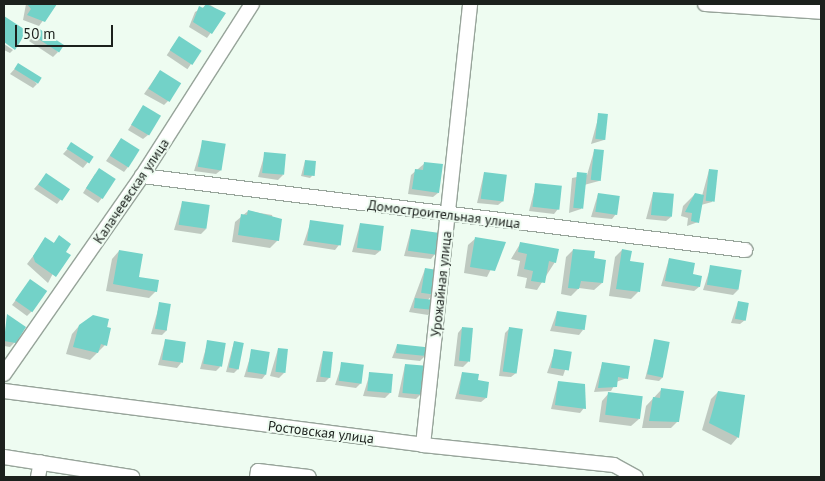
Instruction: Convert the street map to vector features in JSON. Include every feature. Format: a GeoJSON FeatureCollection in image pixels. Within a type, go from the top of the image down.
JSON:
{"type":"FeatureCollection","features":[{"type":"Feature","properties":{"kind":"street","name":"Калачеевская улица"},"geometry":{"type":"LineString","coordinates":[[4,374],[142,176],[252,4]]}},
{"type":"Feature","properties":{"kind":"street","name":"Урожайная улица"},"geometry":{"type":"LineString","coordinates":[[423,445],[470,4]]}},
{"type":"Feature","properties":{"kind":"street"},"geometry":{"type":"LineString","coordinates":[[705,4],[821,12]]}},
{"type":"Feature","properties":{"kind":"street","name":"Домостроительная улица"},"geometry":{"type":"LineString","coordinates":[[142,176],[746,250]]}},
{"type":"Feature","properties":{"kind":"street","name":"Ростовская улица"},"geometry":{"type":"LineString","coordinates":[[4,391],[423,445],[614,465],[636,477]]}},
{"type":"Feature","properties":{"kind":"street"},"geometry":{"type":"LineString","coordinates":[[4,457],[41,462],[83,473],[128,477]]}},
{"type":"Feature","properties":{"kind":"street"},"geometry":{"type":"LineString","coordinates":[[38,477],[41,462]]}},
{"type":"Feature","properties":{"kind":"street"},"geometry":{"type":"LineString","coordinates":[[257,477],[258,471],[309,477]]}},
{"type":"Feature","properties":{"kind":"building"},"geometry":{"type":"Polygon","coordinates":[[[27,4],[57,4],[45,22],[27,15],[31,9],[27,4]]]}},
{"type":"Feature","properties":{"kind":"building"},"geometry":{"type":"Polygon","coordinates":[[[206,4],[226,13],[212,34],[193,22],[199,6],[203,8],[206,4]]]}},
{"type":"Feature","properties":{"kind":"building"},"geometry":{"type":"Polygon","coordinates":[[[4,16],[27,31],[15,50],[4,42],[4,16]]]}},
{"type":"Feature","properties":{"kind":"building"},"geometry":{"type":"Polygon","coordinates":[[[38,28],[64,45],[59,52],[33,36],[38,28]]]}},
{"type":"Feature","properties":{"kind":"building"},"geometry":{"type":"Polygon","coordinates":[[[179,36],[202,51],[192,65],[170,50],[179,36]]]}},
{"type":"Feature","properties":{"kind":"building"},"geometry":{"type":"Polygon","coordinates":[[[18,63],[42,78],[38,84],[14,69],[18,63]]]}},
{"type":"Feature","properties":{"kind":"building"},"geometry":{"type":"Polygon","coordinates":[[[160,70],[181,83],[170,102],[148,89],[160,70]]]}},
{"type":"Feature","properties":{"kind":"building"},"geometry":{"type":"Polygon","coordinates":[[[143,105],[161,116],[149,136],[131,125],[143,105]]]}},
{"type":"Feature","properties":{"kind":"building"},"geometry":{"type":"Polygon","coordinates":[[[598,113],[608,114],[605,140],[595,139],[598,113]]]}},
{"type":"Feature","properties":{"kind":"building"},"geometry":{"type":"Polygon","coordinates":[[[121,138],[140,150],[129,167],[110,156],[121,138]]]}},
{"type":"Feature","properties":{"kind":"building"},"geometry":{"type":"Polygon","coordinates":[[[202,140],[226,144],[221,170],[198,167],[202,140]]]}},
{"type":"Feature","properties":{"kind":"building"},"geometry":{"type":"Polygon","coordinates":[[[71,142],[94,157],[89,163],[67,149],[71,142]]]}},
{"type":"Feature","properties":{"kind":"building"},"geometry":{"type":"Polygon","coordinates":[[[594,149],[604,150],[601,181],[591,180],[594,149]]]}},
{"type":"Feature","properties":{"kind":"building"},"geometry":{"type":"Polygon","coordinates":[[[264,152],[286,154],[284,175],[262,173],[264,152]]]}},
{"type":"Feature","properties":{"kind":"building"},"geometry":{"type":"Polygon","coordinates":[[[305,160],[316,161],[315,176],[304,175],[305,160]]]}},
{"type":"Feature","properties":{"kind":"building"},"geometry":{"type":"Polygon","coordinates":[[[424,162],[443,164],[439,193],[412,189],[415,169],[423,170],[424,162]]]}},
{"type":"Feature","properties":{"kind":"building"},"geometry":{"type":"Polygon","coordinates":[[[99,168],[116,179],[103,199],[86,188],[99,168]]]}},
{"type":"Feature","properties":{"kind":"building"},"geometry":{"type":"Polygon","coordinates":[[[709,169],[718,170],[715,202],[706,201],[709,169]]]}},
{"type":"Feature","properties":{"kind":"building"},"geometry":{"type":"Polygon","coordinates":[[[484,172],[507,175],[504,202],[481,199],[484,172]]]}},
{"type":"Feature","properties":{"kind":"building"},"geometry":{"type":"Polygon","coordinates":[[[577,172],[587,173],[583,209],[573,208],[577,172]]]}},
{"type":"Feature","properties":{"kind":"building"},"geometry":{"type":"Polygon","coordinates":[[[46,173],[70,189],[62,201],[38,185],[46,173]]]}},
{"type":"Feature","properties":{"kind":"building"},"geometry":{"type":"Polygon","coordinates":[[[535,183],[562,186],[559,210],[532,207],[535,183]]]}},
{"type":"Feature","properties":{"kind":"building"},"geometry":{"type":"Polygon","coordinates":[[[653,192],[674,194],[672,217],[651,215],[653,192]]]}},
{"type":"Feature","properties":{"kind":"building"},"geometry":{"type":"Polygon","coordinates":[[[598,193],[620,196],[617,215],[595,212],[598,193]]]}},
{"type":"Feature","properties":{"kind":"building"},"geometry":{"type":"Polygon","coordinates":[[[695,193],[704,195],[699,223],[691,221],[692,213],[685,212],[695,193]]]}},
{"type":"Feature","properties":{"kind":"building"},"geometry":{"type":"Polygon","coordinates":[[[182,201],[210,205],[206,229],[179,225],[182,201]]]}},
{"type":"Feature","properties":{"kind":"building"},"geometry":{"type":"Polygon","coordinates":[[[248,210],[282,219],[279,241],[238,235],[241,214],[247,215],[248,210]]]}},
{"type":"Feature","properties":{"kind":"building"},"geometry":{"type":"Polygon","coordinates":[[[310,220],[344,225],[341,246],[307,241],[310,220]]]}},
{"type":"Feature","properties":{"kind":"building"},"geometry":{"type":"Polygon","coordinates":[[[360,223],[384,226],[381,251],[357,248],[360,223]]]}},
{"type":"Feature","properties":{"kind":"building"},"geometry":{"type":"Polygon","coordinates":[[[411,229],[440,233],[437,255],[408,251],[411,229]]]}},
{"type":"Feature","properties":{"kind":"building"},"geometry":{"type":"Polygon","coordinates":[[[59,235],[71,244],[66,252],[71,255],[56,277],[35,262],[33,256],[45,237],[54,243],[59,235]]]}},
{"type":"Feature","properties":{"kind":"building"},"geometry":{"type":"Polygon","coordinates":[[[475,237],[506,242],[495,271],[470,267],[475,237]]]}},
{"type":"Feature","properties":{"kind":"building"},"geometry":{"type":"Polygon","coordinates":[[[520,242],[559,249],[556,263],[549,261],[545,283],[531,281],[533,271],[524,269],[527,254],[518,252],[520,242]]]}},
{"type":"Feature","properties":{"kind":"building"},"geometry":{"type":"Polygon","coordinates":[[[573,249],[595,251],[594,258],[606,260],[603,283],[581,281],[579,289],[568,288],[573,249]]]}},
{"type":"Feature","properties":{"kind":"building"},"geometry":{"type":"Polygon","coordinates":[[[622,249],[632,251],[630,261],[644,263],[640,292],[616,289],[622,249]]]}},
{"type":"Feature","properties":{"kind":"building"},"geometry":{"type":"Polygon","coordinates":[[[119,250],[143,254],[139,277],[159,280],[157,292],[113,284],[119,250]]]}},
{"type":"Feature","properties":{"kind":"building"},"geometry":{"type":"Polygon","coordinates":[[[669,258],[695,263],[693,274],[702,276],[700,287],[665,281],[669,258]]]}},
{"type":"Feature","properties":{"kind":"building"},"geometry":{"type":"Polygon","coordinates":[[[710,265],[742,270],[738,290],[707,285],[710,265]]]}},
{"type":"Feature","properties":{"kind":"building"},"geometry":{"type":"Polygon","coordinates":[[[425,268],[437,270],[433,295],[421,293],[425,268]]]}},
{"type":"Feature","properties":{"kind":"building"},"geometry":{"type":"Polygon","coordinates":[[[30,279],[47,291],[32,312],[15,300],[30,279]]]}},
{"type":"Feature","properties":{"kind":"building"},"geometry":{"type":"Polygon","coordinates":[[[415,298],[435,300],[434,310],[414,308],[415,298]]]}},
{"type":"Feature","properties":{"kind":"building"},"geometry":{"type":"Polygon","coordinates":[[[738,301],[749,303],[746,321],[735,319],[738,301]]]}},
{"type":"Feature","properties":{"kind":"building"},"geometry":{"type":"Polygon","coordinates":[[[159,302],[171,304],[167,331],[155,329],[159,302]]]}},
{"type":"Feature","properties":{"kind":"building"},"geometry":{"type":"Polygon","coordinates":[[[557,311],[587,315],[585,330],[555,326],[557,311]]]}},
{"type":"Feature","properties":{"kind":"building"},"geometry":{"type":"Polygon","coordinates":[[[7,314],[26,327],[16,343],[4,341],[7,314]]]}},
{"type":"Feature","properties":{"kind":"building"},"geometry":{"type":"Polygon","coordinates":[[[93,315],[109,319],[107,327],[111,328],[107,346],[101,344],[98,353],[73,347],[79,325],[93,315]]]}},
{"type":"Feature","properties":{"kind":"building"},"geometry":{"type":"Polygon","coordinates":[[[462,327],[473,328],[470,362],[459,361],[462,327]]]}},
{"type":"Feature","properties":{"kind":"building"},"geometry":{"type":"Polygon","coordinates":[[[509,327],[523,329],[517,374],[503,372],[509,327]]]}},
{"type":"Feature","properties":{"kind":"building"},"geometry":{"type":"Polygon","coordinates":[[[165,339],[186,342],[183,363],[162,360],[165,339]]]}},
{"type":"Feature","properties":{"kind":"building"},"geometry":{"type":"Polygon","coordinates":[[[654,339],[670,342],[663,377],[647,374],[654,339]]]}},
{"type":"Feature","properties":{"kind":"building"},"geometry":{"type":"Polygon","coordinates":[[[207,340],[226,343],[222,367],[203,364],[207,340]]]}},
{"type":"Feature","properties":{"kind":"building"},"geometry":{"type":"Polygon","coordinates":[[[234,341],[244,343],[239,369],[229,368],[234,341]]]}},
{"type":"Feature","properties":{"kind":"building"},"geometry":{"type":"Polygon","coordinates":[[[397,344],[427,347],[426,356],[396,353],[397,344]]]}},
{"type":"Feature","properties":{"kind":"building"},"geometry":{"type":"Polygon","coordinates":[[[278,348],[288,349],[285,373],[275,372],[278,348]]]}},
{"type":"Feature","properties":{"kind":"building"},"geometry":{"type":"Polygon","coordinates":[[[251,349],[270,352],[266,375],[247,372],[251,349]]]}},
{"type":"Feature","properties":{"kind":"building"},"geometry":{"type":"Polygon","coordinates":[[[554,349],[572,352],[569,371],[551,368],[554,349]]]}},
{"type":"Feature","properties":{"kind":"building"},"geometry":{"type":"Polygon","coordinates":[[[323,351],[333,352],[330,378],[320,377],[323,351]]]}},
{"type":"Feature","properties":{"kind":"building"},"geometry":{"type":"Polygon","coordinates":[[[341,362],[364,365],[362,384],[339,381],[341,362]]]}},
{"type":"Feature","properties":{"kind":"building"},"geometry":{"type":"Polygon","coordinates":[[[602,362],[630,366],[628,379],[618,377],[617,387],[598,388],[602,362]]]}},
{"type":"Feature","properties":{"kind":"building"},"geometry":{"type":"Polygon","coordinates":[[[405,364],[426,366],[423,395],[402,393],[405,364]]]}},
{"type":"Feature","properties":{"kind":"building"},"geometry":{"type":"Polygon","coordinates":[[[369,372],[393,374],[391,393],[367,391],[369,372]]]}},
{"type":"Feature","properties":{"kind":"building"},"geometry":{"type":"Polygon","coordinates":[[[462,372],[479,374],[478,380],[489,382],[487,398],[459,394],[462,372]]]}},
{"type":"Feature","properties":{"kind":"building"},"geometry":{"type":"Polygon","coordinates":[[[558,381],[585,384],[586,409],[555,405],[558,381]]]}},
{"type":"Feature","properties":{"kind":"building"},"geometry":{"type":"Polygon","coordinates":[[[661,388],[684,391],[679,422],[649,421],[653,397],[660,398],[661,388]]]}},
{"type":"Feature","properties":{"kind":"building"},"geometry":{"type":"Polygon","coordinates":[[[718,391],[745,395],[739,438],[709,423],[718,391]]]}},
{"type":"Feature","properties":{"kind":"building"},"geometry":{"type":"Polygon","coordinates":[[[608,392],[643,396],[640,419],[605,415],[608,392]]]}}]}
